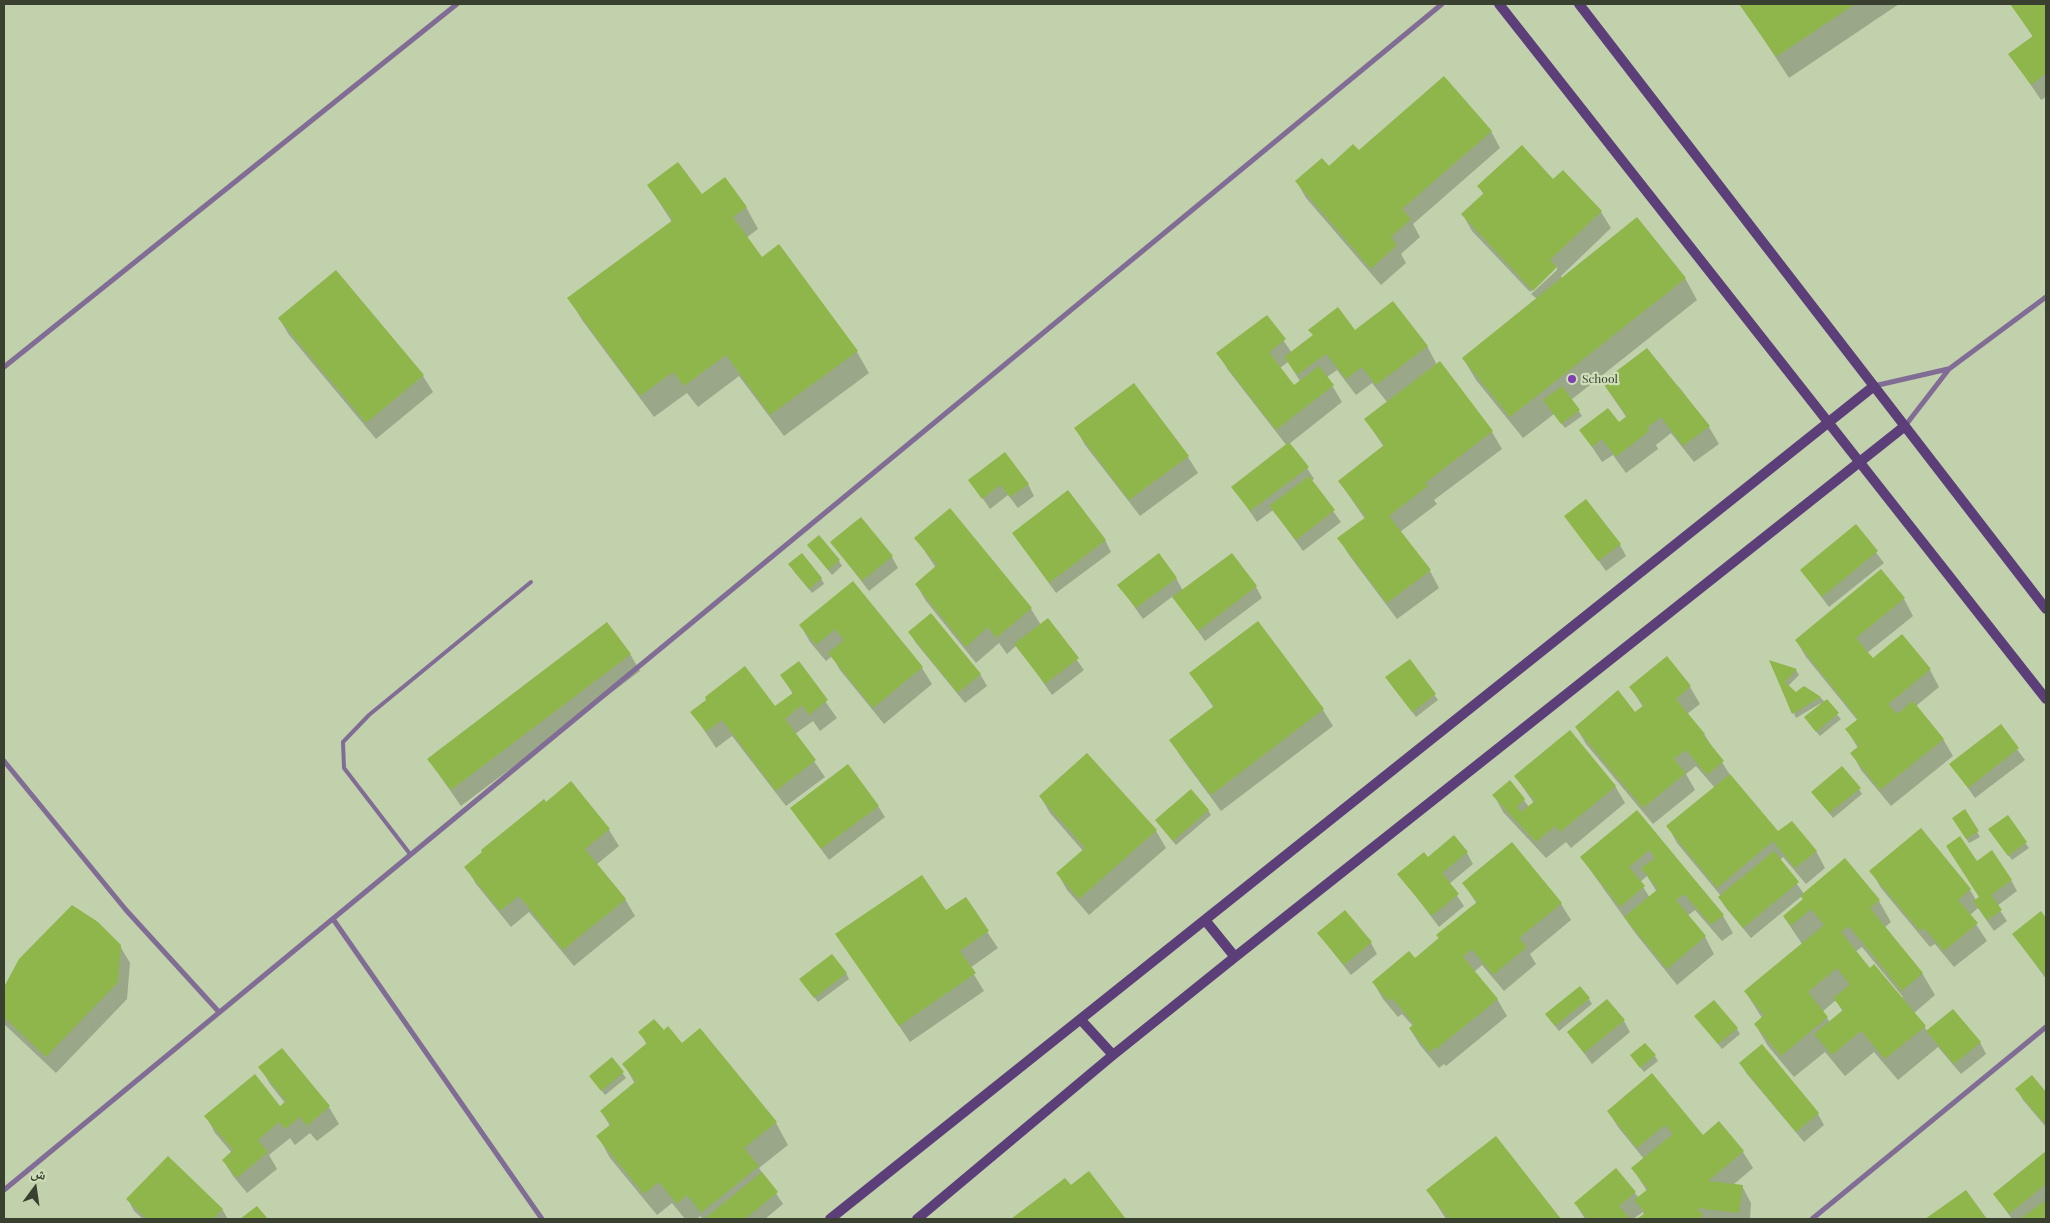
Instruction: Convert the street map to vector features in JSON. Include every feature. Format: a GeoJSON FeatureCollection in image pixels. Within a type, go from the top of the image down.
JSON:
{"type":"FeatureCollection","features":[{"type":"Feature","properties":{"kind":"street"},"geometry":{"type":"LineString","coordinates":[[4,367],[457,4]]}},
{"type":"Feature","properties":{"kind":"street"},"geometry":{"type":"LineString","coordinates":[[4,1190],[1442,4]]}},
{"type":"Feature","properties":{"kind":"street"},"geometry":{"type":"LineString","coordinates":[[1500,4],[1826,422],[2046,699]]}},
{"type":"Feature","properties":{"kind":"street"},"geometry":{"type":"LineString","coordinates":[[1579,4],[2046,609]]}},
{"type":"Feature","properties":{"kind":"street"},"geometry":{"type":"LineString","coordinates":[[917,1219],[1113,1055],[1235,957],[1905,426],[1948,369],[2046,296]]}},
{"type":"Feature","properties":{"kind":"street"},"geometry":{"type":"LineString","coordinates":[[830,1219],[1826,422],[1874,386],[1948,369]]}},
{"type":"Feature","properties":{"kind":"street"},"geometry":{"type":"LineString","coordinates":[[4,761],[126,910],[219,1012]]}},
{"type":"Feature","properties":{"kind":"street"},"geometry":{"type":"LineString","coordinates":[[332,919],[542,1219]]}},
{"type":"Feature","properties":{"kind":"street"},"geometry":{"type":"LineString","coordinates":[[1205,920],[1235,957]]}},
{"type":"Feature","properties":{"kind":"street"},"geometry":{"type":"LineString","coordinates":[[1081,1020],[1113,1055]]}},
{"type":"Feature","properties":{"kind":"street"},"geometry":{"type":"LineString","coordinates":[[1812,1219],[2046,1027]]}},
{"type":"Feature","properties":{"kind":"lane"},"geometry":{"type":"LineString","coordinates":[[410,854],[344,768],[344,742],[369,715],[531,582]]}},
{"type":"Feature","properties":{"kind":"building"},"geometry":{"type":"Polygon","coordinates":[[[1739,4],[1855,4],[1776,57],[1739,4]]]}},
{"type":"Feature","properties":{"kind":"building"},"geometry":{"type":"Polygon","coordinates":[[[2010,4],[2046,4],[2046,73],[2031,85],[2008,54],[2033,36],[2010,4]]]}},
{"type":"Feature","properties":{"kind":"building"},"geometry":{"type":"Polygon","coordinates":[[[1444,76],[1492,131],[1402,209],[1411,219],[1391,237],[1397,245],[1371,269],[1295,181],[1322,158],[1329,166],[1353,144],[1359,150],[1444,76]]]}},
{"type":"Feature","properties":{"kind":"building"},"geometry":{"type":"Polygon","coordinates":[[[1522,145],[1553,179],[1563,170],[1602,211],[1550,260],[1557,267],[1533,291],[1461,214],[1484,193],[1477,186],[1522,145]]]}},
{"type":"Feature","properties":{"kind":"building"},"geometry":{"type":"Polygon","coordinates":[[[678,162],[702,194],[725,177],[747,207],[733,217],[762,257],[779,244],[858,351],[770,415],[726,355],[684,386],[673,372],[640,396],[567,298],[673,220],[647,185],[678,162]]]}},
{"type":"Feature","properties":{"kind":"building"},"geometry":{"type":"Polygon","coordinates":[[[1637,217],[1686,278],[1510,417],[1462,358],[1637,217]]]}},
{"type":"Feature","properties":{"kind":"building"},"geometry":{"type":"Polygon","coordinates":[[[336,270],[424,375],[366,423],[278,318],[336,270]]]}},
{"type":"Feature","properties":{"kind":"building"},"geometry":{"type":"Polygon","coordinates":[[[1393,301],[1428,346],[1376,385],[1362,367],[1346,379],[1326,354],[1297,375],[1284,357],[1313,335],[1308,330],[1338,307],[1355,330],[1393,301]]]}},
{"type":"Feature","properties":{"kind":"building"},"geometry":{"type":"Polygon","coordinates":[[[1267,315],[1286,339],[1269,352],[1294,385],[1319,366],[1334,385],[1276,430],[1216,353],[1267,315]]]}},
{"type":"Feature","properties":{"kind":"building"},"geometry":{"type":"Polygon","coordinates":[[[1647,348],[1710,426],[1683,446],[1661,417],[1647,428],[1649,431],[1616,457],[1602,439],[1592,447],[1579,430],[1608,408],[1619,422],[1627,416],[1602,382],[1647,348]]]}},
{"type":"Feature","properties":{"kind":"building"},"geometry":{"type":"Polygon","coordinates":[[[1440,361],[1493,431],[1425,483],[1428,486],[1389,516],[1431,570],[1387,603],[1337,538],[1366,517],[1338,481],[1384,445],[1364,419],[1440,361]]]}},
{"type":"Feature","properties":{"kind":"building"},"geometry":{"type":"Polygon","coordinates":[[[1134,383],[1189,456],[1129,500],[1074,428],[1134,383]]]}},
{"type":"Feature","properties":{"kind":"building"},"geometry":{"type":"Polygon","coordinates":[[[1562,386],[1580,410],[1561,424],[1543,400],[1562,386]]]}},
{"type":"Feature","properties":{"kind":"building"},"geometry":{"type":"Polygon","coordinates":[[[1289,442],[1309,467],[1250,511],[1231,487],[1289,442]]]}},
{"type":"Feature","properties":{"kind":"building"},"geometry":{"type":"Polygon","coordinates":[[[1005,452],[1029,484],[1010,497],[1000,485],[982,499],[968,480],[1005,452]]]}},
{"type":"Feature","properties":{"kind":"building"},"geometry":{"type":"Polygon","coordinates":[[[1309,476],[1335,510],[1296,540],[1269,506],[1309,476]]]}},
{"type":"Feature","properties":{"kind":"building"},"geometry":{"type":"Polygon","coordinates":[[[1068,490],[1106,540],[1049,583],[1012,533],[1068,490]]]}},
{"type":"Feature","properties":{"kind":"building"},"geometry":{"type":"Polygon","coordinates":[[[1586,499],[1621,544],[1598,561],[1564,516],[1586,499]]]}},
{"type":"Feature","properties":{"kind":"building"},"geometry":{"type":"Polygon","coordinates":[[[950,508],[1032,608],[996,638],[988,627],[966,647],[915,584],[937,565],[914,538],[950,508]]]}},
{"type":"Feature","properties":{"kind":"building"},"geometry":{"type":"Polygon","coordinates":[[[861,517],[893,556],[862,581],[830,542],[861,517]]]}},
{"type":"Feature","properties":{"kind":"building"},"geometry":{"type":"Polygon","coordinates":[[[1856,524],[1878,551],[1822,597],[1800,570],[1856,524]]]}},
{"type":"Feature","properties":{"kind":"building"},"geometry":{"type":"Polygon","coordinates":[[[819,535],[840,560],[828,570],[807,545],[819,535]]]}},
{"type":"Feature","properties":{"kind":"building"},"geometry":{"type":"Polygon","coordinates":[[[802,553],[822,578],[809,589],[788,564],[802,553]]]}},
{"type":"Feature","properties":{"kind":"building"},"geometry":{"type":"Polygon","coordinates":[[[1159,553],[1177,578],[1136,608],[1117,585],[1159,553]]]}},
{"type":"Feature","properties":{"kind":"building"},"geometry":{"type":"Polygon","coordinates":[[[1232,553],[1257,586],[1198,631],[1172,597],[1232,553]]]}},
{"type":"Feature","properties":{"kind":"building"},"geometry":{"type":"Polygon","coordinates":[[[1881,569],[1905,598],[1856,638],[1873,658],[1902,634],[1931,669],[1888,704],[1897,714],[1913,701],[1944,739],[1880,790],[1850,753],[1859,746],[1845,729],[1858,719],[1795,640],[1881,569]]]}},
{"type":"Feature","properties":{"kind":"building"},"geometry":{"type":"Polygon","coordinates":[[[853,581],[923,667],[873,708],[828,653],[844,640],[835,629],[816,645],[799,625],[853,581]]]}},
{"type":"Feature","properties":{"kind":"building"},"geometry":{"type":"Polygon","coordinates":[[[931,613],[981,674],[958,693],[908,632],[931,613]]]}},
{"type":"Feature","properties":{"kind":"building"},"geometry":{"type":"Polygon","coordinates":[[[1048,618],[1079,658],[1045,684],[1014,644],[1048,618]]]}},
{"type":"Feature","properties":{"kind":"building"},"geometry":{"type":"Polygon","coordinates":[[[1258,621],[1324,709],[1211,795],[1169,740],[1214,706],[1189,673],[1258,621]]]}},
{"type":"Feature","properties":{"kind":"building"},"geometry":{"type":"Polygon","coordinates":[[[607,622],[631,654],[451,790],[427,759],[607,622]]]}},
{"type":"Feature","properties":{"kind":"building"},"geometry":{"type":"Polygon","coordinates":[[[1667,656],[1691,686],[1676,699],[1705,734],[1703,735],[1724,761],[1707,775],[1686,750],[1674,759],[1686,773],[1643,808],[1575,727],[1618,690],[1635,712],[1644,705],[1629,687],[1667,656]]]}},
{"type":"Feature","properties":{"kind":"building"},"geometry":{"type":"Polygon","coordinates":[[[1410,659],[1436,694],[1412,712],[1385,677],[1410,659]]]}},
{"type":"Feature","properties":{"kind":"building"},"geometry":{"type":"Polygon","coordinates":[[[1769,660],[1797,669],[1785,682],[1796,692],[1804,686],[1821,697],[1792,714],[1769,660]]]}},
{"type":"Feature","properties":{"kind":"building"},"geometry":{"type":"Polygon","coordinates":[[[799,661],[828,700],[809,715],[802,705],[785,719],[816,760],[776,791],[722,720],[706,732],[690,712],[706,700],[705,697],[745,666],[775,706],[793,693],[780,675],[799,661]]]}},
{"type":"Feature","properties":{"kind":"building"},"geometry":{"type":"Polygon","coordinates":[[[1827,699],[1839,713],[1816,732],[1804,717],[1827,699]]]}},
{"type":"Feature","properties":{"kind":"building"},"geometry":{"type":"Polygon","coordinates":[[[2001,724],[2019,748],[1968,788],[1949,764],[2001,724]]]}},
{"type":"Feature","properties":{"kind":"building"},"geometry":{"type":"Polygon","coordinates":[[[1570,730],[1616,786],[1560,832],[1555,826],[1536,842],[1492,795],[1510,780],[1525,799],[1517,807],[1521,812],[1535,801],[1514,776],[1570,730]]]}},
{"type":"Feature","properties":{"kind":"building"},"geometry":{"type":"Polygon","coordinates":[[[1087,753],[1157,830],[1079,899],[1056,873],[1085,848],[1039,796],[1087,753]]]}},
{"type":"Feature","properties":{"kind":"building"},"geometry":{"type":"Polygon","coordinates":[[[848,764],[879,806],[821,849],[790,808],[848,764]]]}},
{"type":"Feature","properties":{"kind":"building"},"geometry":{"type":"Polygon","coordinates":[[[1842,766],[1861,788],[1829,813],[1811,792],[1842,766]]]}},
{"type":"Feature","properties":{"kind":"building"},"geometry":{"type":"Polygon","coordinates":[[[1730,774],[1778,831],[1792,821],[1817,851],[1795,868],[1773,841],[1717,888],[1666,826],[1730,774]]]}},
{"type":"Feature","properties":{"kind":"building"},"geometry":{"type":"Polygon","coordinates":[[[571,781],[610,829],[585,849],[626,899],[563,950],[519,896],[500,911],[464,867],[482,852],[481,850],[544,799],[546,802],[571,781]]]}},
{"type":"Feature","properties":{"kind":"building"},"geometry":{"type":"Polygon","coordinates":[[[1191,789],[1209,810],[1173,841],[1155,820],[1191,789]]]}},
{"type":"Feature","properties":{"kind":"building"},"geometry":{"type":"Polygon","coordinates":[[[1965,809],[1979,831],[1966,839],[1952,818],[1965,809]]]}},
{"type":"Feature","properties":{"kind":"building"},"geometry":{"type":"Polygon","coordinates":[[[1637,810],[1724,915],[1711,925],[1684,894],[1676,900],[1706,936],[1667,969],[1624,917],[1658,889],[1641,868],[1655,858],[1649,850],[1629,867],[1645,886],[1620,907],[1580,857],[1637,810]]]}},
{"type":"Feature","properties":{"kind":"building"},"geometry":{"type":"Polygon","coordinates":[[[2008,815],[2027,842],[2008,856],[1988,829],[2008,815]]]}},
{"type":"Feature","properties":{"kind":"building"},"geometry":{"type":"Polygon","coordinates":[[[1921,828],[1971,889],[1958,900],[1978,923],[1944,951],[1924,928],[1920,931],[1869,871],[1921,828]]]}},
{"type":"Feature","properties":{"kind":"building"},"geometry":{"type":"Polygon","coordinates":[[[1454,835],[1468,852],[1442,873],[1459,894],[1432,916],[1397,874],[1424,852],[1428,857],[1454,835]]]}},
{"type":"Feature","properties":{"kind":"building"},"geometry":{"type":"Polygon","coordinates":[[[1960,836],[1977,861],[1992,850],[2012,880],[1991,895],[2002,910],[1987,920],[1973,901],[1979,897],[1946,846],[1960,836]]]}},
{"type":"Feature","properties":{"kind":"building"},"geometry":{"type":"Polygon","coordinates":[[[1512,842],[1562,903],[1519,938],[1527,947],[1493,975],[1472,949],[1463,957],[1498,999],[1435,1050],[1434,1048],[1429,1052],[1409,1028],[1414,1024],[1392,998],[1388,1001],[1372,982],[1409,951],[1415,958],[1439,938],[1436,935],[1477,902],[1462,883],[1512,842]]]}},
{"type":"Feature","properties":{"kind":"building"},"geometry":{"type":"Polygon","coordinates":[[[1774,851],[1799,882],[1743,928],[1718,897],[1774,851]]]}},
{"type":"Feature","properties":{"kind":"building"},"geometry":{"type":"Polygon","coordinates":[[[1845,858],[1880,900],[1870,908],[1923,973],[1902,991],[1849,926],[1841,932],[1870,968],[1874,964],[1926,1026],[1885,1059],[1861,1031],[1832,1055],[1814,1034],[1843,1010],[1833,998],[1850,985],[1837,968],[1808,992],[1828,1017],[1781,1056],[1754,1024],[1764,1015],[1744,991],[1824,925],[1811,909],[1791,926],[1783,916],[1803,899],[1800,896],[1845,858]]]}},
{"type":"Feature","properties":{"kind":"building"},"geometry":{"type":"Polygon","coordinates":[[[922,875],[946,910],[966,897],[989,931],[960,951],[976,973],[899,1026],[835,934],[922,875]]]}},
{"type":"Feature","properties":{"kind":"building"},"geometry":{"type":"Polygon","coordinates":[[[72,905],[98,922],[121,945],[118,982],[46,1057],[4,1017],[4,987],[19,959],[72,905]]]}},
{"type":"Feature","properties":{"kind":"building"},"geometry":{"type":"Polygon","coordinates":[[[1345,910],[1372,942],[1344,965],[1317,933],[1345,910]]]}},
{"type":"Feature","properties":{"kind":"building"},"geometry":{"type":"Polygon","coordinates":[[[2041,911],[2046,918],[2046,977],[2012,934],[2041,911]]]}},
{"type":"Feature","properties":{"kind":"building"},"geometry":{"type":"Polygon","coordinates":[[[832,954],[847,973],[814,998],[799,979],[832,954]]]}},
{"type":"Feature","properties":{"kind":"building"},"geometry":{"type":"Polygon","coordinates":[[[1580,986],[1590,998],[1555,1026],[1545,1014],[1580,986]]]}},
{"type":"Feature","properties":{"kind":"building"},"geometry":{"type":"Polygon","coordinates":[[[1607,999],[1625,1020],[1584,1053],[1567,1032],[1607,999]]]}},
{"type":"Feature","properties":{"kind":"building"},"geometry":{"type":"Polygon","coordinates":[[[1714,1000],[1738,1028],[1718,1044],[1694,1016],[1714,1000]]]}},
{"type":"Feature","properties":{"kind":"building"},"geometry":{"type":"Polygon","coordinates":[[[1953,1009],[1981,1042],[1954,1064],[1926,1031],[1953,1009]]]}},
{"type":"Feature","properties":{"kind":"building"},"geometry":{"type":"Polygon","coordinates":[[[654,1019],[664,1030],[668,1026],[682,1043],[700,1028],[777,1122],[744,1148],[759,1166],[701,1213],[687,1195],[677,1204],[659,1182],[644,1194],[596,1136],[611,1124],[600,1111],[636,1081],[622,1064],[647,1043],[638,1032],[654,1019]]]}},
{"type":"Feature","properties":{"kind":"building"},"geometry":{"type":"Polygon","coordinates":[[[1645,1043],[1656,1055],[1640,1068],[1630,1055],[1645,1043]]]}},
{"type":"Feature","properties":{"kind":"building"},"geometry":{"type":"Polygon","coordinates":[[[1762,1044],[1819,1113],[1796,1132],[1739,1063],[1762,1044]]]}},
{"type":"Feature","properties":{"kind":"building"},"geometry":{"type":"Polygon","coordinates":[[[282,1048],[330,1106],[307,1126],[300,1117],[285,1129],[279,1122],[258,1140],[268,1152],[237,1178],[222,1160],[233,1150],[204,1116],[255,1074],[280,1106],[286,1101],[258,1067],[282,1048]]]}},
{"type":"Feature","properties":{"kind":"building"},"geometry":{"type":"Polygon","coordinates":[[[612,1057],[624,1072],[601,1091],[589,1076],[612,1057]]]}},
{"type":"Feature","properties":{"kind":"building"},"geometry":{"type":"Polygon","coordinates":[[[1652,1073],[1703,1135],[1719,1121],[1744,1151],[1708,1181],[1743,1185],[1739,1213],[1697,1208],[1703,1215],[1698,1219],[1637,1219],[1645,1213],[1634,1200],[1648,1189],[1631,1168],[1673,1134],[1665,1125],[1637,1148],[1607,1111],[1652,1073]]]}},
{"type":"Feature","properties":{"kind":"building"},"geometry":{"type":"Polygon","coordinates":[[[2032,1075],[2046,1092],[2046,1125],[2015,1089],[2032,1075]]]}},
{"type":"Feature","properties":{"kind":"building"},"geometry":{"type":"Polygon","coordinates":[[[1496,1136],[1561,1219],[1449,1219],[1426,1190],[1496,1136]]]}},
{"type":"Feature","properties":{"kind":"building"},"geometry":{"type":"Polygon","coordinates":[[[2046,1151],[2046,1184],[2009,1214],[1993,1194],[2046,1151]]]}},
{"type":"Feature","properties":{"kind":"building"},"geometry":{"type":"Polygon","coordinates":[[[168,1156],[223,1209],[213,1219],[147,1219],[126,1199],[168,1156]]]}},
{"type":"Feature","properties":{"kind":"building"},"geometry":{"type":"Polygon","coordinates":[[[1616,1168],[1636,1192],[1619,1206],[1630,1219],[1588,1219],[1574,1203],[1616,1168]]]}},
{"type":"Feature","properties":{"kind":"building"},"geometry":{"type":"Polygon","coordinates":[[[1089,1171],[1126,1219],[1011,1219],[1065,1178],[1071,1185],[1089,1171]]]}},
{"type":"Feature","properties":{"kind":"building"},"geometry":{"type":"Polygon","coordinates":[[[762,1172],[778,1192],[745,1219],[704,1219],[762,1172]]]}},
{"type":"Feature","properties":{"kind":"building"},"geometry":{"type":"Polygon","coordinates":[[[1966,1190],[1987,1219],[1925,1219],[1966,1190]]]}},
{"type":"Feature","properties":{"kind":"building"},"geometry":{"type":"Polygon","coordinates":[[[2046,1200],[2046,1219],[2020,1219],[2046,1200]]]}},
{"type":"Feature","properties":{"kind":"building"},"geometry":{"type":"Polygon","coordinates":[[[257,1206],[268,1219],[240,1219],[257,1206]]]}},
{"type":"Feature","properties":{"kind":"place","name":"School"},"geometry":{"type":"Point","coordinates":[1572,379]}}]}
